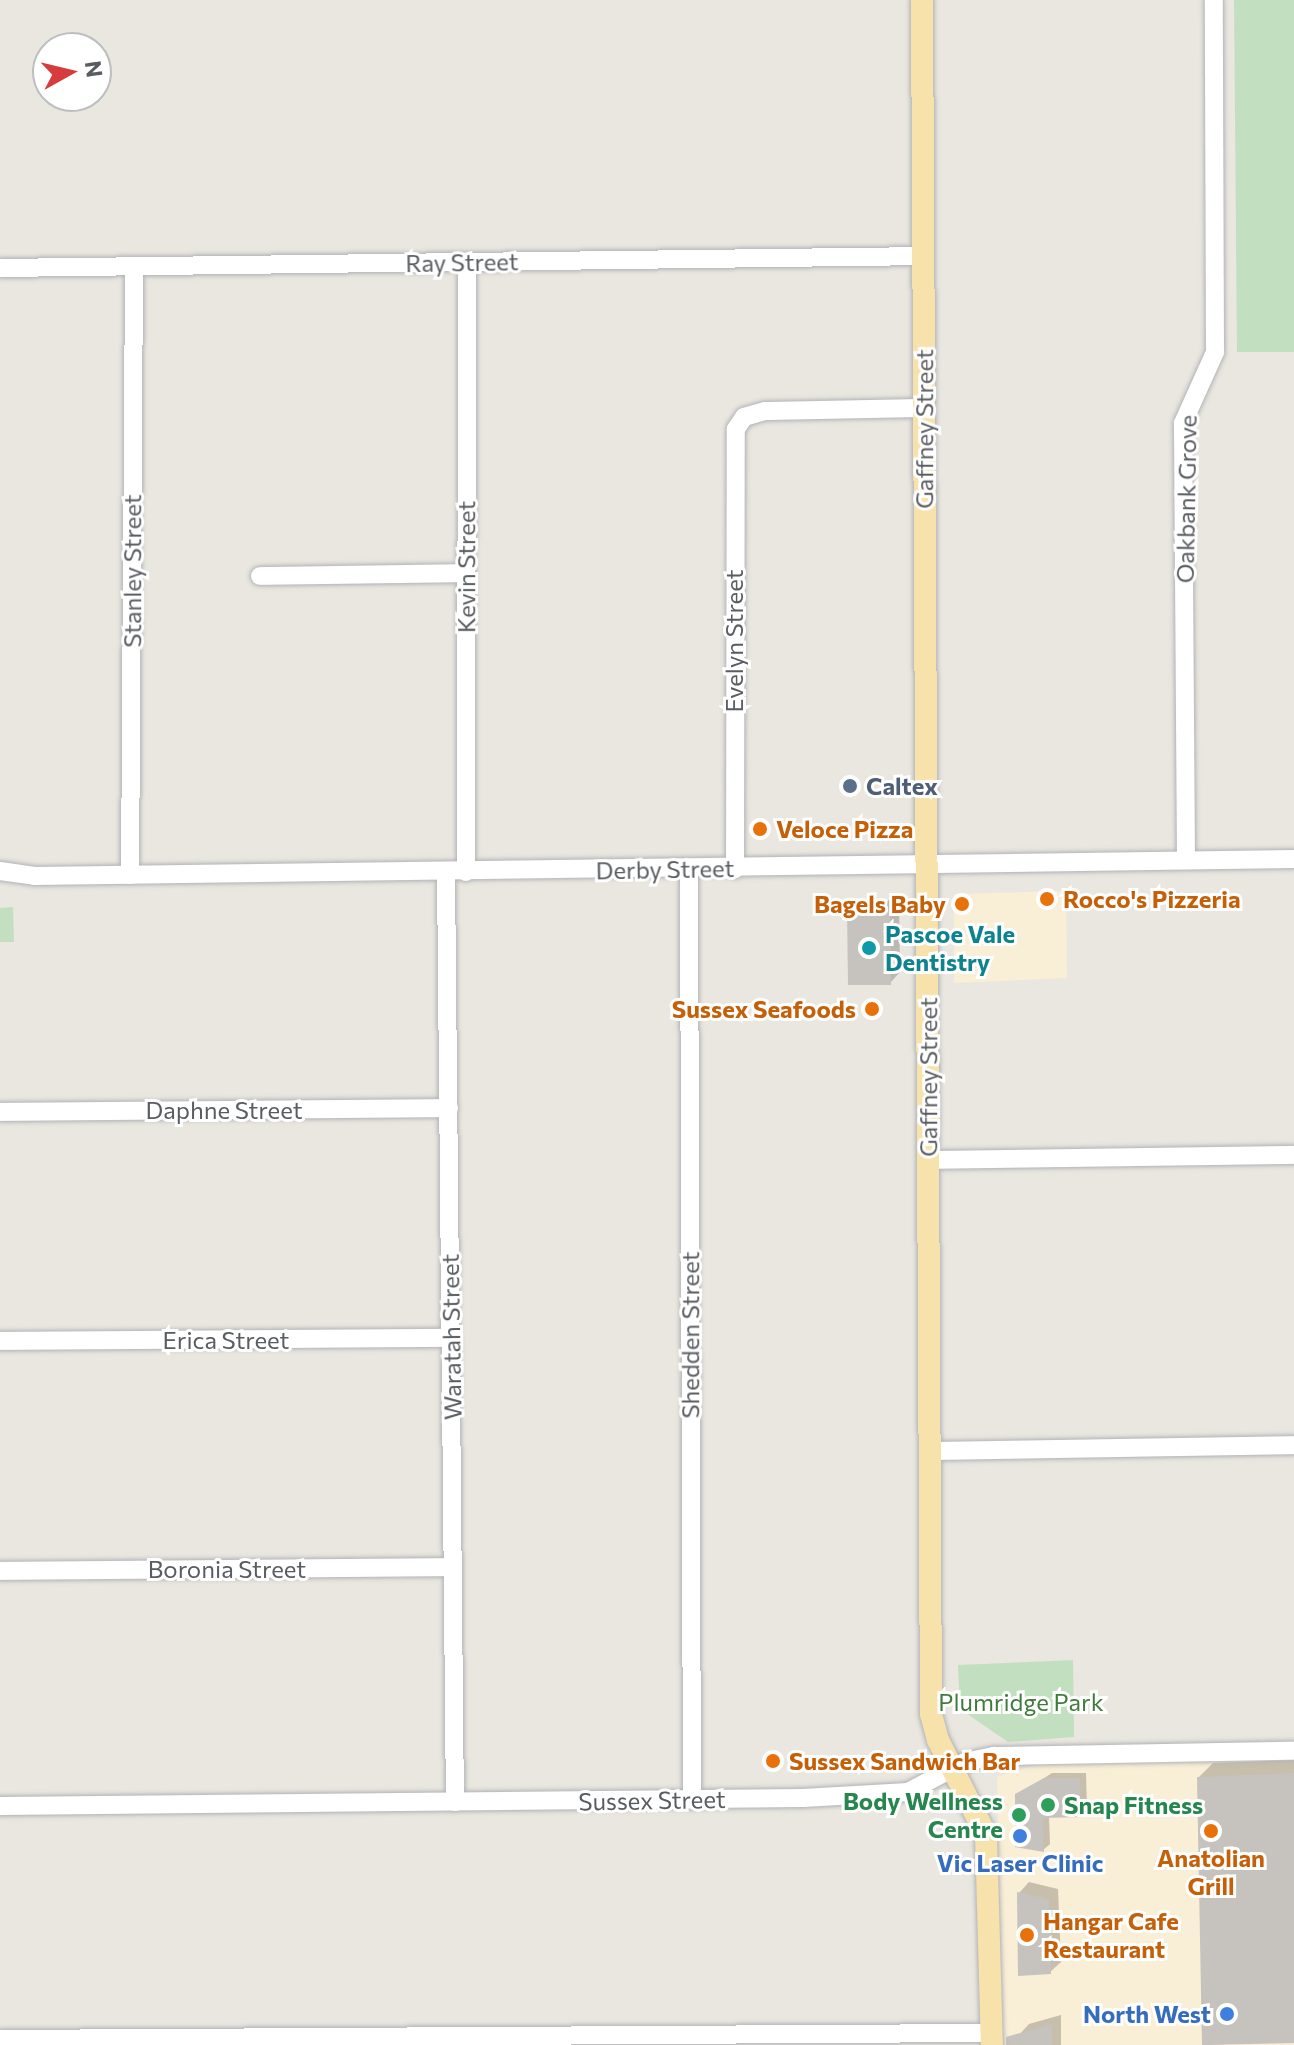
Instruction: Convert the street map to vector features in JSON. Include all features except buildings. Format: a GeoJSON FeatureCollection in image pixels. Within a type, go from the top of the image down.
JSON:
{"type":"FeatureCollection","features":[{"type":"Feature","properties":{"kind":"main road","name":"Gaffney Street"},"geometry":{"type":"LineString","coordinates":[[922,0],[931,1714],[953,1769],[986,1835],[992,2039]]}},
{"type":"Feature","properties":{"kind":"street","name":"Oakbank Grove"},"geometry":{"type":"LineString","coordinates":[[1186,860],[1183,423],[1215,352],[1214,0]]}},
{"type":"Feature","properties":{"kind":"street","name":"Ray Street"},"geometry":{"type":"LineString","coordinates":[[0,268],[924,256]]}},
{"type":"Feature","properties":{"kind":"street","name":"Kevin Street"},"geometry":{"type":"LineString","coordinates":[[466,872],[467,262]]}},
{"type":"Feature","properties":{"kind":"street","name":"Stanley Street"},"geometry":{"type":"LineString","coordinates":[[130,875],[134,267]]}},
{"type":"Feature","properties":{"kind":"street","name":"Evelyn Street"},"geometry":{"type":"LineString","coordinates":[[735,869],[732,447],[744,417],[765,411],[924,408]]}},
{"type":"Feature","properties":{"kind":"street"},"geometry":{"type":"LineString","coordinates":[[260,576],[466,573]]}},
{"type":"Feature","properties":{"kind":"street","name":"Derby Street"},"geometry":{"type":"LineString","coordinates":[[0,871],[35,876],[735,869],[1294,859]]}},
{"type":"Feature","properties":{"kind":"street","name":"Shedden Street"},"geometry":{"type":"LineString","coordinates":[[689,869],[692,1800]]}},
{"type":"Feature","properties":{"kind":"street","name":"Waratah Street"},"geometry":{"type":"LineString","coordinates":[[446,872],[455,1802]]}},
{"type":"Feature","properties":{"kind":"street","name":"Derby Street"},"geometry":{"type":"LineString","coordinates":[[0,882],[35,876]]}},
{"type":"Feature","properties":{"kind":"street","name":"Daphne Street"},"geometry":{"type":"LineString","coordinates":[[0,1112],[449,1108]]}},
{"type":"Feature","properties":{"kind":"street"},"geometry":{"type":"LineString","coordinates":[[928,1160],[1294,1155]]}},
{"type":"Feature","properties":{"kind":"street","name":"Erica Street"},"geometry":{"type":"LineString","coordinates":[[0,1341],[451,1338]]}},
{"type":"Feature","properties":{"kind":"street"},"geometry":{"type":"LineString","coordinates":[[928,1451],[1294,1445]]}},
{"type":"Feature","properties":{"kind":"street","name":"Boronia Street"},"geometry":{"type":"LineString","coordinates":[[0,1571],[453,1567]]}},
{"type":"Feature","properties":{"kind":"street","name":"Sussex Street"},"geometry":{"type":"LineString","coordinates":[[0,1806],[692,1800],[908,1792],[953,1769],[1001,1755],[1294,1751]]}},
{"type":"Feature","properties":{"kind":"street"},"geometry":{"type":"LineString","coordinates":[[0,2039],[992,2039]]}},
{"type":"Feature","properties":{"kind":"shaded area"},"geometry":{"type":"Polygon","coordinates":[[[1066,891],[1067,978],[954,983],[954,894],[1066,891]]]}},
{"type":"Feature","properties":{"kind":"shaded area"},"geometry":{"type":"Polygon","coordinates":[[[1294,1759],[1294,2045],[1002,2045],[997,1777],[1044,1762],[1294,1759]]]}},
{"type":"Feature","properties":{"kind":"green space"},"geometry":{"type":"Polygon","coordinates":[[[1234,0],[1294,0],[1294,352],[1237,352],[1234,0]]]}},
{"type":"Feature","properties":{"kind":"green space"},"geometry":{"type":"Polygon","coordinates":[[[13,907],[14,942],[0,942],[0,908],[13,907]]]}},
{"type":"Feature","properties":{"kind":"green space","name":"Plumridge Park"},"geometry":{"type":"Polygon","coordinates":[[[1073,1660],[1074,1737],[1008,1742],[960,1709],[958,1665],[1073,1660]]]}},
{"type":"Feature","properties":{"kind":"place","name":"Caltex"},"geometry":{"type":"Point","coordinates":[850,786]}},
{"type":"Feature","properties":{"kind":"place","name":"Veloce Pizza"},"geometry":{"type":"Point","coordinates":[760,829]}},
{"type":"Feature","properties":{"kind":"place","name":"Rocco's Pizzeria"},"geometry":{"type":"Point","coordinates":[1047,899]}},
{"type":"Feature","properties":{"kind":"place","name":"Bagels Baby"},"geometry":{"type":"Point","coordinates":[962,904]}},
{"type":"Feature","properties":{"kind":"place","name":"Pascoe Vale Dentistry"},"geometry":{"type":"Point","coordinates":[869,948]}},
{"type":"Feature","properties":{"kind":"place","name":"Sussex Seafoods"},"geometry":{"type":"Point","coordinates":[872,1009]}},
{"type":"Feature","properties":{"kind":"place","name":"Sussex Sandwich Bar"},"geometry":{"type":"Point","coordinates":[773,1761]}},
{"type":"Feature","properties":{"kind":"place","name":"Snap Fitness"},"geometry":{"type":"Point","coordinates":[1048,1805]}},
{"type":"Feature","properties":{"kind":"place","name":"Body Wellness Centre"},"geometry":{"type":"Point","coordinates":[1019,1815]}},
{"type":"Feature","properties":{"kind":"place","name":"Anatolian Grill"},"geometry":{"type":"Point","coordinates":[1211,1831]}},
{"type":"Feature","properties":{"kind":"place","name":"Vic Laser Clinic"},"geometry":{"type":"Point","coordinates":[1020,1836]}},
{"type":"Feature","properties":{"kind":"place","name":"Hangar Cafe Restaurant"},"geometry":{"type":"Point","coordinates":[1027,1935]}},
{"type":"Feature","properties":{"kind":"place","name":"North West"},"geometry":{"type":"Point","coordinates":[1227,2014]}}]}
